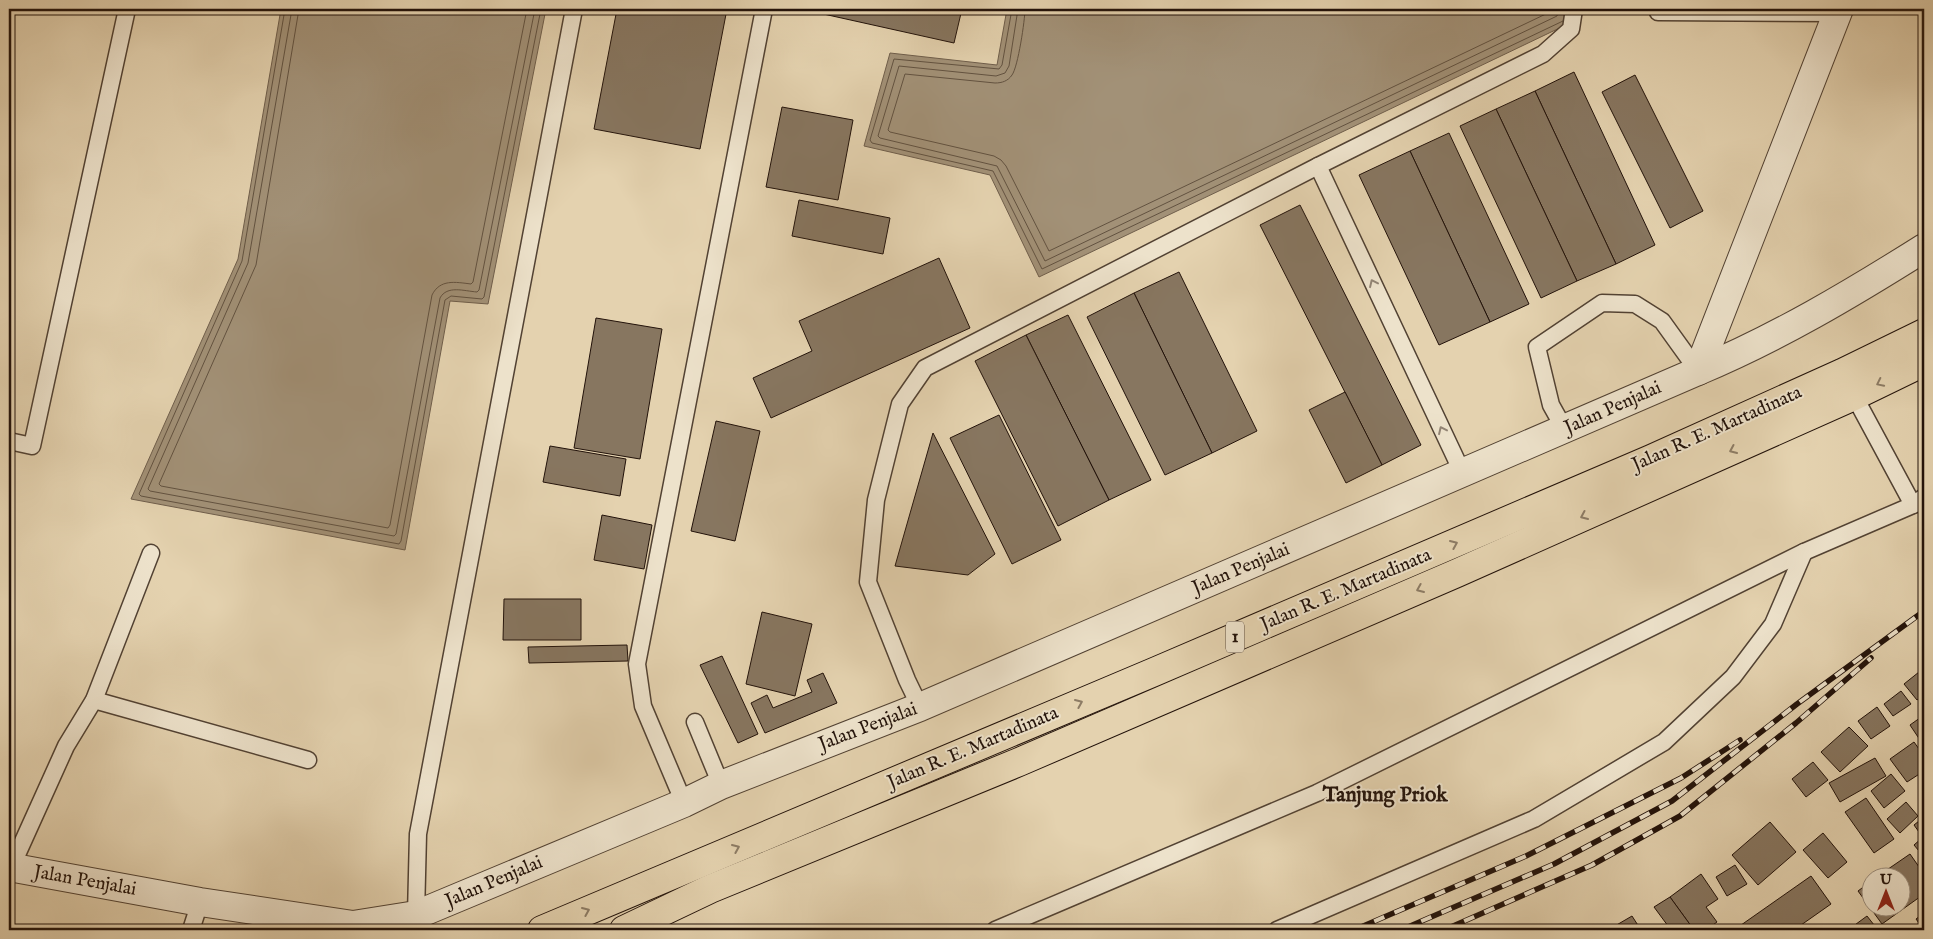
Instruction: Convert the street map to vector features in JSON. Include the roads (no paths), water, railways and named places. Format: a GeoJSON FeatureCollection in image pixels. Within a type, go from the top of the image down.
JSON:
{"type":"FeatureCollection","features":[{"type":"Feature","properties":{"kind":"highway","name":"Jalan R. E. Martadinata"},"geometry":{"type":"LineString","coordinates":[[624,930],[710,889],[1019,762],[1448,577],[1848,385],[1924,333]]}},
{"type":"Feature","properties":{"kind":"highway","name":"Jalan R. E. Martadinata"},"geometry":{"type":"LineString","coordinates":[[546,929],[1651,460],[1848,385],[1924,362]]}},
{"type":"Feature","properties":{"kind":"street"},"geometry":{"type":"LineString","coordinates":[[1698,371],[1838,11]]}},
{"type":"Feature","properties":{"kind":"street","name":"Jalan Penjalai"},"geometry":{"type":"LineString","coordinates":[[10,867],[200,902],[353,925],[416,915],[684,803],[721,785],[920,707],[1735,355],[1855,291],[1924,248]]}},
{"type":"Feature","properties":{"kind":"lane"},"geometry":{"type":"LineString","coordinates":[[9,441],[32,446],[126,9]]}},
{"type":"Feature","properties":{"kind":"lane"},"geometry":{"type":"LineString","coordinates":[[416,915],[418,834],[574,9]]}},
{"type":"Feature","properties":{"kind":"lane"},"geometry":{"type":"LineString","coordinates":[[684,803],[643,706],[637,664],[764,9]]}},
{"type":"Feature","properties":{"kind":"lane"},"geometry":{"type":"LineString","coordinates":[[920,707],[868,582],[876,500],[900,404],[924,368],[1318,166],[1543,54],[1571,29],[1574,9]]}},
{"type":"Feature","properties":{"kind":"lane"},"geometry":{"type":"LineString","coordinates":[[1658,12],[1838,11]]}},
{"type":"Feature","properties":{"kind":"lane"},"geometry":{"type":"LineString","coordinates":[[1318,166],[1463,474]]}},
{"type":"Feature","properties":{"kind":"lane"},"geometry":{"type":"LineString","coordinates":[[1565,430],[1550,405],[1537,347],[1602,303],[1635,304],[1662,321],[1698,371]]}},
{"type":"Feature","properties":{"kind":"lane"},"geometry":{"type":"LineString","coordinates":[[994,930],[1316,793],[1804,552],[1918,501],[1848,385]]}},
{"type":"Feature","properties":{"kind":"lane"},"geometry":{"type":"LineString","coordinates":[[1277,930],[1534,819],[1664,742],[1733,677],[1773,624],[1804,552]]}},
{"type":"Feature","properties":{"kind":"lane"},"geometry":{"type":"LineString","coordinates":[[10,867],[66,746],[94,700],[151,553]]}},
{"type":"Feature","properties":{"kind":"lane"},"geometry":{"type":"LineString","coordinates":[[94,700],[308,760]]}},
{"type":"Feature","properties":{"kind":"lane"},"geometry":{"type":"LineString","coordinates":[[695,722],[721,785]]}},
{"type":"Feature","properties":{"kind":"lane"},"geometry":{"type":"LineString","coordinates":[[191,930],[200,902]]}},
{"type":"Feature","properties":{"kind":"water"},"geometry":{"type":"Polygon","coordinates":[[[281,9],[546,9],[488,304],[450,301],[405,550],[131,499],[238,259],[281,9]]]}},
{"type":"Feature","properties":{"kind":"water"},"geometry":{"type":"Polygon","coordinates":[[[1007,9],[1570,9],[1570,23],[1039,277],[990,175],[864,146],[890,53],[997,65],[1007,9]]]}},
{"type":"Feature","properties":{"kind":"railway"},"geometry":{"type":"LineString","coordinates":[[1401,930],[1554,864],[1672,801],[1797,704],[1924,611]]}},
{"type":"Feature","properties":{"kind":"railway"},"geometry":{"type":"LineString","coordinates":[[1444,930],[1592,865],[1680,816],[1796,723],[1871,658]]}},
{"type":"Feature","properties":{"kind":"railway"},"geometry":{"type":"LineString","coordinates":[[1354,930],[1526,856],[1681,778],[1740,740]]}},
{"type":"Feature","properties":{"kind":"district","name":"Tanjung Priok"},"geometry":{"type":"Point","coordinates":[1385,795]}}]}
